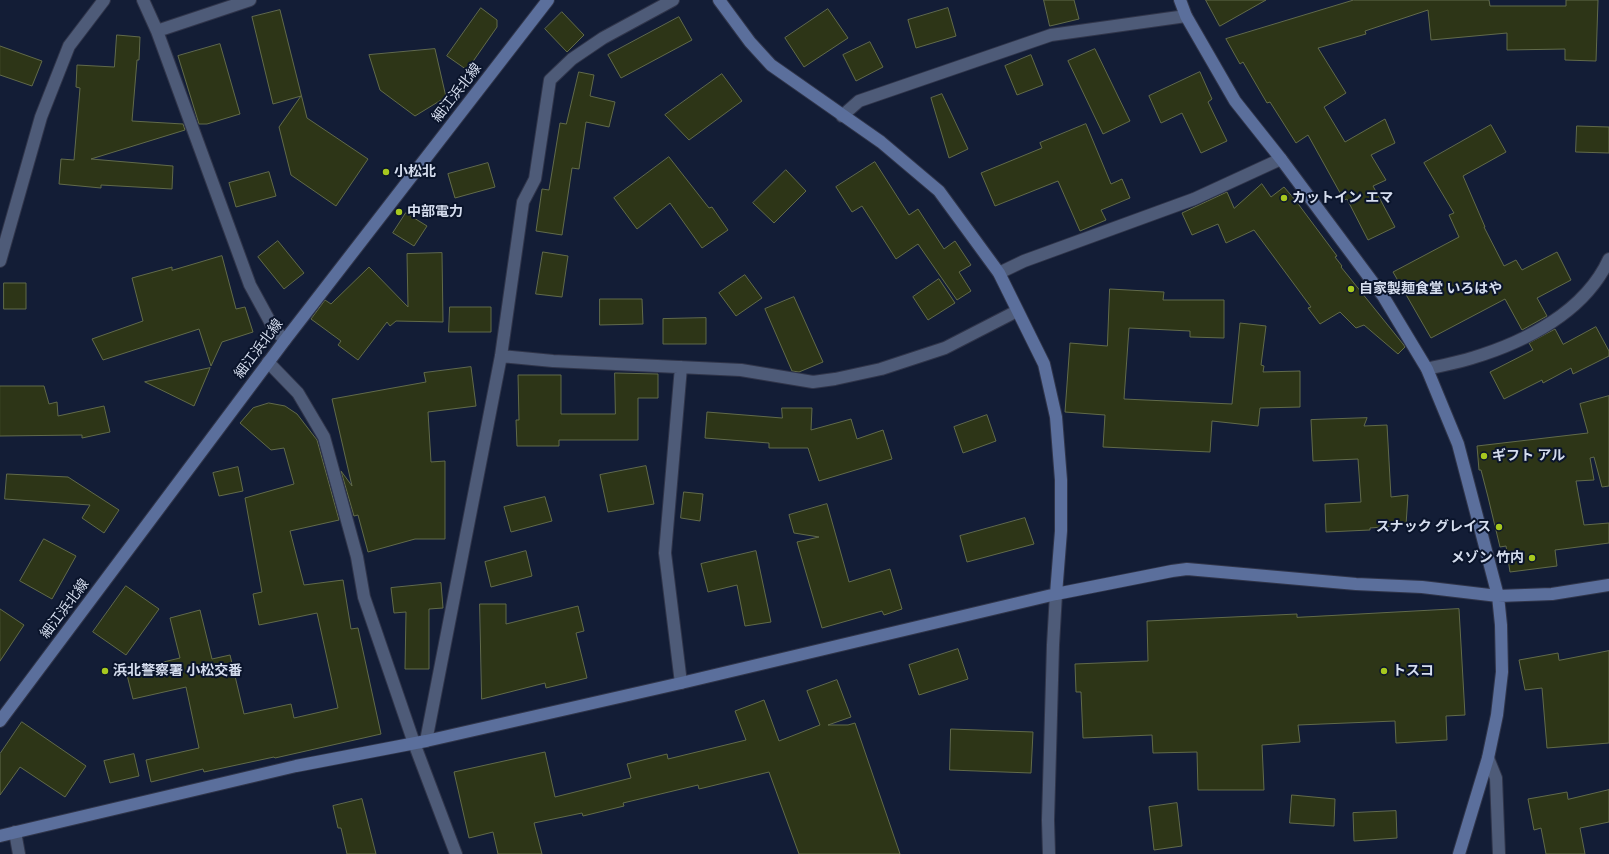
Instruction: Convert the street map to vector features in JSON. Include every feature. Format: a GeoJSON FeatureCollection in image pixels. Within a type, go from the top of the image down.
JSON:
{"type":"FeatureCollection","features":[{"type":"Feature","properties":{"kind":"street"},"geometry":{"type":"LineString","coordinates":[[0,261],[41,117],[69,46],[104,0]]}},
{"type":"Feature","properties":{"kind":"street"},"geometry":{"type":"LineString","coordinates":[[143,0],[157,31],[250,285],[274,329],[285,340]]}},
{"type":"Feature","properties":{"kind":"street"},"geometry":{"type":"LineString","coordinates":[[157,31],[250,0]]}},
{"type":"Feature","properties":{"kind":"street"},"geometry":{"type":"LineString","coordinates":[[420,742],[501,356],[523,202],[535,179],[550,80],[572,59],[603,38],[673,0]]}},
{"type":"Feature","properties":{"kind":"street"},"geometry":{"type":"LineString","coordinates":[[719,0],[750,42],[771,65],[881,142],[939,191],[999,273],[1044,364],[1056,417],[1061,480],[1060,531],[1053,646],[1048,820],[1049,854]]}},
{"type":"Feature","properties":{"kind":"street"},"geometry":{"type":"LineString","coordinates":[[1180,0],[1186,16],[1235,101],[1281,159],[1383,296],[1427,369],[1458,444],[1498,596],[1501,625],[1502,672],[1488,758],[1459,854]]}},
{"type":"Feature","properties":{"kind":"street","name":"細江浜北線"},"geometry":{"type":"LineString","coordinates":[[0,721],[268,362],[544,1]]}},
{"type":"Feature","properties":{"kind":"street"},"geometry":{"type":"LineString","coordinates":[[842,116],[859,101],[1051,35],[1186,16]]}},
{"type":"Feature","properties":{"kind":"street"},"geometry":{"type":"LineString","coordinates":[[999,273],[1024,261],[1194,199],[1281,159]]}},
{"type":"Feature","properties":{"kind":"street"},"geometry":{"type":"LineString","coordinates":[[1427,369],[1472,358],[1532,335],[1556,319],[1606,274],[1609,259]]}},
{"type":"Feature","properties":{"kind":"street"},"geometry":{"type":"LineString","coordinates":[[501,356],[553,361],[741,370],[813,382],[881,369],[944,348],[1017,311]]}},
{"type":"Feature","properties":{"kind":"street"},"geometry":{"type":"LineString","coordinates":[[268,362],[298,392],[324,437],[357,557],[364,597],[420,742],[456,854]]}},
{"type":"Feature","properties":{"kind":"street"},"geometry":{"type":"LineString","coordinates":[[681,367],[665,553],[681,683]]}},
{"type":"Feature","properties":{"kind":"street"},"geometry":{"type":"LineString","coordinates":[[0,836],[296,766],[420,742],[681,683],[1056,594],[1187,569],[1356,584],[1422,587],[1498,596],[1552,594],[1609,585]]}},
{"type":"Feature","properties":{"kind":"street"},"geometry":{"type":"LineString","coordinates":[[1488,758],[1496,778],[1499,854]]}},
{"type":"Feature","properties":{"kind":"street"},"geometry":{"type":"LineString","coordinates":[[15,832],[19,854]]}},
{"type":"Feature","properties":{"kind":"building"},"geometry":{"type":"Polygon","coordinates":[[[1044,0],[1074,0],[1079,19],[1050,26],[1044,0]]]}},
{"type":"Feature","properties":{"kind":"building"},"geometry":{"type":"Polygon","coordinates":[[[1206,0],[1266,0],[1220,26],[1206,0]]]}},
{"type":"Feature","properties":{"kind":"building"},"geometry":{"type":"Polygon","coordinates":[[[1354,0],[1489,0],[1490,6],[1566,6],[1566,0],[1598,0],[1596,61],[1565,60],[1565,49],[1507,50],[1507,33],[1431,40],[1428,10],[1365,31],[1366,34],[1318,48],[1346,93],[1324,107],[1345,142],[1385,119],[1395,143],[1371,155],[1386,180],[1373,186],[1395,227],[1368,240],[1347,199],[1344,200],[1308,135],[1296,143],[1270,102],[1267,103],[1243,62],[1240,64],[1226,39],[1354,0]]]}},
{"type":"Feature","properties":{"kind":"building"},"geometry":{"type":"Polygon","coordinates":[[[481,8],[497,20],[497,27],[467,70],[447,56],[481,8]]]}},
{"type":"Feature","properties":{"kind":"building"},"geometry":{"type":"Polygon","coordinates":[[[948,8],[956,36],[916,48],[908,20],[948,8]]]}},
{"type":"Feature","properties":{"kind":"building"},"geometry":{"type":"Polygon","coordinates":[[[828,9],[848,38],[804,67],[785,38],[828,9]]]}},
{"type":"Feature","properties":{"kind":"building"},"geometry":{"type":"Polygon","coordinates":[[[280,10],[307,118],[368,159],[336,206],[291,175],[279,127],[301,96],[273,104],[252,17],[280,10]]]}},
{"type":"Feature","properties":{"kind":"building"},"geometry":{"type":"Polygon","coordinates":[[[562,12],[584,35],[567,52],[545,29],[562,12]]]}},
{"type":"Feature","properties":{"kind":"building"},"geometry":{"type":"Polygon","coordinates":[[[679,17],[692,40],[621,78],[608,55],[679,17]]]}},
{"type":"Feature","properties":{"kind":"building"},"geometry":{"type":"Polygon","coordinates":[[[117,35],[140,37],[132,121],[183,124],[185,130],[91,159],[173,166],[172,189],[101,185],[101,188],[59,184],[61,159],[74,160],[80,88],[76,87],[77,65],[114,67],[117,35]]]}},
{"type":"Feature","properties":{"kind":"building"},"geometry":{"type":"Polygon","coordinates":[[[870,42],[883,67],[856,81],[843,55],[870,42]]]}},
{"type":"Feature","properties":{"kind":"building"},"geometry":{"type":"Polygon","coordinates":[[[220,44],[240,114],[207,124],[199,124],[178,56],[220,44]]]}},
{"type":"Feature","properties":{"kind":"building"},"geometry":{"type":"Polygon","coordinates":[[[0,46],[42,61],[32,86],[0,75],[0,46]]]}},
{"type":"Feature","properties":{"kind":"building"},"geometry":{"type":"Polygon","coordinates":[[[435,49],[446,97],[415,116],[380,90],[369,55],[435,49]]]}},
{"type":"Feature","properties":{"kind":"building"},"geometry":{"type":"Polygon","coordinates":[[[1095,49],[1130,121],[1103,134],[1068,61],[1095,49]]]}},
{"type":"Feature","properties":{"kind":"building"},"geometry":{"type":"Polygon","coordinates":[[[1031,55],[1043,85],[1017,95],[1005,66],[1031,55]]]}},
{"type":"Feature","properties":{"kind":"building"},"geometry":{"type":"Polygon","coordinates":[[[579,72],[594,75],[590,96],[615,102],[609,127],[586,122],[579,169],[572,168],[562,235],[536,231],[542,189],[549,190],[560,123],[566,124],[579,72]]]}},
{"type":"Feature","properties":{"kind":"building"},"geometry":{"type":"Polygon","coordinates":[[[1200,72],[1212,99],[1208,102],[1227,141],[1201,153],[1182,113],[1161,123],[1149,96],[1200,72]]]}},
{"type":"Feature","properties":{"kind":"building"},"geometry":{"type":"Polygon","coordinates":[[[722,74],[742,101],[689,140],[665,115],[722,74]]]}},
{"type":"Feature","properties":{"kind":"building"},"geometry":{"type":"Polygon","coordinates":[[[942,94],[968,149],[949,158],[931,98],[942,94]]]}},
{"type":"Feature","properties":{"kind":"building"},"geometry":{"type":"Polygon","coordinates":[[[1086,124],[1111,184],[1122,179],[1130,198],[1101,210],[1106,220],[1080,231],[1058,181],[995,206],[981,173],[1042,148],[1040,143],[1086,124]]]}},
{"type":"Feature","properties":{"kind":"building"},"geometry":{"type":"Polygon","coordinates":[[[1491,125],[1506,152],[1463,176],[1484,227],[1504,266],[1516,260],[1522,270],[1557,252],[1571,280],[1537,298],[1547,316],[1522,330],[1505,299],[1431,338],[1393,272],[1459,237],[1449,215],[1454,213],[1424,163],[1491,125]]]}},
{"type":"Feature","properties":{"kind":"building"},"geometry":{"type":"Polygon","coordinates":[[[1577,126],[1609,127],[1609,153],[1576,152],[1577,126]]]}},
{"type":"Feature","properties":{"kind":"building"},"geometry":{"type":"Polygon","coordinates":[[[669,157],[709,208],[712,207],[728,230],[702,248],[670,203],[637,229],[614,198],[669,157]]]}},
{"type":"Feature","properties":{"kind":"building"},"geometry":{"type":"Polygon","coordinates":[[[875,162],[909,215],[918,209],[944,249],[955,241],[971,265],[959,272],[971,291],[957,300],[918,244],[896,259],[862,206],[852,212],[836,187],[875,162]]]}},
{"type":"Feature","properties":{"kind":"building"},"geometry":{"type":"Polygon","coordinates":[[[488,163],[495,187],[455,198],[448,174],[488,163]]]}},
{"type":"Feature","properties":{"kind":"building"},"geometry":{"type":"Polygon","coordinates":[[[786,170],[806,191],[774,223],[753,203],[786,170]]]}},
{"type":"Feature","properties":{"kind":"building"},"geometry":{"type":"Polygon","coordinates":[[[269,172],[276,196],[236,207],[229,183],[269,172]]]}},
{"type":"Feature","properties":{"kind":"building"},"geometry":{"type":"Polygon","coordinates":[[[1262,184],[1271,197],[1284,187],[1296,201],[1337,256],[1335,257],[1342,266],[1341,267],[1405,347],[1398,354],[1364,325],[1356,328],[1340,312],[1320,324],[1308,308],[1311,307],[1254,230],[1226,243],[1218,224],[1192,235],[1182,213],[1227,192],[1234,208],[1262,184]]]}},
{"type":"Feature","properties":{"kind":"building"},"geometry":{"type":"Polygon","coordinates":[[[406,213],[427,226],[414,246],[393,233],[406,213]]]}},
{"type":"Feature","properties":{"kind":"building"},"geometry":{"type":"Polygon","coordinates":[[[278,241],[304,273],[284,289],[258,257],[278,241]]]}},
{"type":"Feature","properties":{"kind":"building"},"geometry":{"type":"Polygon","coordinates":[[[543,252],[568,256],[562,297],[536,294],[543,252]]]}},
{"type":"Feature","properties":{"kind":"building"},"geometry":{"type":"Polygon","coordinates":[[[442,253],[443,322],[396,321],[390,326],[387,322],[358,360],[338,345],[341,341],[311,319],[325,300],[331,304],[369,267],[408,307],[407,254],[442,253]]]}},
{"type":"Feature","properties":{"kind":"building"},"geometry":{"type":"Polygon","coordinates":[[[222,256],[236,309],[245,307],[253,332],[222,342],[211,366],[199,329],[103,360],[92,339],[143,321],[132,278],[172,267],[172,270],[222,256]]]}},
{"type":"Feature","properties":{"kind":"building"},"geometry":{"type":"Polygon","coordinates":[[[745,275],[762,298],[736,316],[719,293],[745,275]]]}},
{"type":"Feature","properties":{"kind":"building"},"geometry":{"type":"Polygon","coordinates":[[[939,279],[955,303],[928,320],[913,297],[939,279]]]}},
{"type":"Feature","properties":{"kind":"building"},"geometry":{"type":"Polygon","coordinates":[[[4,283],[26,283],[26,309],[4,309],[4,283]]]}},
{"type":"Feature","properties":{"kind":"building"},"geometry":{"type":"Polygon","coordinates":[[[1110,289],[1164,292],[1163,300],[1224,300],[1224,338],[1190,337],[1190,331],[1129,328],[1124,399],[1232,404],[1240,323],[1266,326],[1261,365],[1264,366],[1263,372],[1300,371],[1300,407],[1260,408],[1258,426],[1212,421],[1210,452],[1103,447],[1105,415],[1065,412],[1070,343],[1107,346],[1110,289]]]}},
{"type":"Feature","properties":{"kind":"building"},"geometry":{"type":"Polygon","coordinates":[[[794,297],[823,362],[799,372],[792,371],[765,309],[794,297]]]}},
{"type":"Feature","properties":{"kind":"building"},"geometry":{"type":"Polygon","coordinates":[[[600,299],[642,299],[643,324],[600,325],[600,299]]]}},
{"type":"Feature","properties":{"kind":"building"},"geometry":{"type":"Polygon","coordinates":[[[450,307],[491,307],[491,332],[449,332],[450,307]]]}},
{"type":"Feature","properties":{"kind":"building"},"geometry":{"type":"Polygon","coordinates":[[[706,318],[706,344],[663,344],[663,319],[706,318]]]}},
{"type":"Feature","properties":{"kind":"building"},"geometry":{"type":"Polygon","coordinates":[[[1596,327],[1609,351],[1609,356],[1573,374],[1571,368],[1543,383],[1542,380],[1504,399],[1490,372],[1533,350],[1529,343],[1555,329],[1563,344],[1596,327]]]}},
{"type":"Feature","properties":{"kind":"building"},"geometry":{"type":"Polygon","coordinates":[[[471,367],[476,406],[428,412],[431,462],[445,461],[445,539],[415,539],[368,552],[358,515],[354,516],[341,471],[352,486],[332,399],[426,382],[424,373],[471,367]]]}},
{"type":"Feature","properties":{"kind":"building"},"geometry":{"type":"Polygon","coordinates":[[[210,368],[194,406],[145,382],[210,368]]]}},
{"type":"Feature","properties":{"kind":"building"},"geometry":{"type":"Polygon","coordinates":[[[615,373],[658,374],[658,398],[638,398],[638,440],[559,440],[559,446],[517,446],[516,420],[519,420],[518,375],[561,375],[561,414],[615,414],[615,373]]]}},
{"type":"Feature","properties":{"kind":"building"},"geometry":{"type":"Polygon","coordinates":[[[0,386],[44,386],[49,404],[57,402],[58,416],[104,406],[110,432],[82,438],[82,435],[0,436],[0,386]]]}},
{"type":"Feature","properties":{"kind":"building"},"geometry":{"type":"Polygon","coordinates":[[[1609,396],[1609,486],[1602,487],[1594,457],[1590,458],[1594,480],[1576,481],[1584,525],[1609,523],[1609,543],[1555,550],[1557,566],[1510,572],[1506,546],[1500,547],[1481,470],[1479,470],[1477,446],[1588,433],[1580,404],[1609,396]]]}},
{"type":"Feature","properties":{"kind":"building"},"geometry":{"type":"Polygon","coordinates":[[[269,403],[285,406],[297,414],[317,440],[339,520],[290,531],[304,585],[343,580],[351,629],[358,628],[381,734],[275,758],[204,772],[203,769],[151,782],[146,760],[199,748],[186,687],[133,699],[126,671],[180,658],[170,618],[200,610],[212,659],[230,655],[244,714],[291,704],[294,718],[338,708],[317,613],[259,625],[253,594],[262,592],[245,498],[294,484],[284,448],[271,450],[240,423],[253,408],[269,403]]]}},
{"type":"Feature","properties":{"kind":"building"},"geometry":{"type":"Polygon","coordinates":[[[782,408],[812,408],[811,430],[851,419],[857,439],[883,430],[892,459],[819,481],[808,448],[769,448],[769,443],[705,438],[707,412],[782,418],[782,408]]]}},
{"type":"Feature","properties":{"kind":"building"},"geometry":{"type":"Polygon","coordinates":[[[987,415],[996,441],[963,453],[954,427],[987,415]]]}},
{"type":"Feature","properties":{"kind":"building"},"geometry":{"type":"Polygon","coordinates":[[[1367,418],[1364,426],[1387,425],[1391,497],[1408,495],[1406,525],[1370,528],[1370,530],[1326,532],[1325,504],[1361,502],[1358,459],[1313,461],[1311,420],[1367,418]]]}},
{"type":"Feature","properties":{"kind":"building"},"geometry":{"type":"Polygon","coordinates":[[[646,466],[654,504],[608,512],[600,475],[646,466]]]}},
{"type":"Feature","properties":{"kind":"building"},"geometry":{"type":"Polygon","coordinates":[[[238,467],[243,491],[219,496],[213,473],[238,467]]]}},
{"type":"Feature","properties":{"kind":"building"},"geometry":{"type":"Polygon","coordinates":[[[7,474],[68,477],[119,510],[104,533],[82,518],[90,505],[5,499],[7,474]]]}},
{"type":"Feature","properties":{"kind":"building"},"geometry":{"type":"Polygon","coordinates":[[[684,492],[703,494],[700,521],[681,518],[684,492]]]}},
{"type":"Feature","properties":{"kind":"building"},"geometry":{"type":"Polygon","coordinates":[[[545,497],[552,521],[511,532],[504,507],[545,497]]]}},
{"type":"Feature","properties":{"kind":"building"},"geometry":{"type":"Polygon","coordinates":[[[827,504],[849,582],[890,569],[902,609],[884,615],[882,611],[822,628],[797,542],[819,537],[794,533],[789,515],[827,504]]]}},
{"type":"Feature","properties":{"kind":"building"},"geometry":{"type":"Polygon","coordinates":[[[1025,518],[1034,544],[967,562],[960,536],[1025,518]]]}},
{"type":"Feature","properties":{"kind":"building"},"geometry":{"type":"Polygon","coordinates":[[[44,539],[76,556],[52,599],[20,581],[44,539]]]}},
{"type":"Feature","properties":{"kind":"building"},"geometry":{"type":"Polygon","coordinates":[[[526,551],[532,576],[491,587],[485,562],[526,551]]]}},
{"type":"Feature","properties":{"kind":"building"},"geometry":{"type":"Polygon","coordinates":[[[756,551],[771,622],[745,626],[737,585],[708,592],[701,564],[756,551]]]}},
{"type":"Feature","properties":{"kind":"building"},"geometry":{"type":"Polygon","coordinates":[[[441,583],[443,608],[429,609],[429,669],[405,669],[406,612],[394,613],[391,588],[441,583]]]}},
{"type":"Feature","properties":{"kind":"building"},"geometry":{"type":"Polygon","coordinates":[[[126,586],[159,609],[126,655],[93,632],[126,586]]]}},
{"type":"Feature","properties":{"kind":"building"},"geometry":{"type":"Polygon","coordinates":[[[480,604],[506,604],[506,624],[578,606],[584,631],[576,633],[587,678],[546,688],[545,683],[482,699],[480,604]]]}},
{"type":"Feature","properties":{"kind":"building"},"geometry":{"type":"Polygon","coordinates":[[[0,609],[24,625],[0,661],[0,609]]]}},
{"type":"Feature","properties":{"kind":"building"},"geometry":{"type":"Polygon","coordinates":[[[1459,609],[1465,715],[1446,716],[1447,740],[1396,743],[1395,721],[1298,725],[1300,742],[1262,745],[1264,790],[1198,790],[1197,752],[1153,753],[1152,735],[1083,738],[1081,692],[1076,692],[1075,664],[1148,661],[1147,621],[1297,614],[1297,617],[1459,609]]]}},
{"type":"Feature","properties":{"kind":"building"},"geometry":{"type":"Polygon","coordinates":[[[958,649],[968,679],[919,695],[909,665],[958,649]]]}},
{"type":"Feature","properties":{"kind":"building"},"geometry":{"type":"Polygon","coordinates":[[[1609,651],[1609,743],[1547,748],[1542,688],[1525,690],[1519,660],[1558,653],[1559,660],[1609,651]]]}},
{"type":"Feature","properties":{"kind":"building"},"geometry":{"type":"Polygon","coordinates":[[[837,680],[851,717],[828,725],[848,725],[855,723],[900,854],[799,854],[769,772],[699,789],[698,785],[623,803],[624,806],[583,816],[582,813],[534,823],[542,854],[498,854],[493,832],[469,838],[454,772],[545,752],[555,797],[631,778],[627,764],[667,754],[668,759],[746,740],[735,711],[764,700],[779,741],[820,725],[807,691],[837,680]]]}},
{"type":"Feature","properties":{"kind":"building"},"geometry":{"type":"Polygon","coordinates":[[[22,722],[86,766],[65,797],[20,767],[0,795],[0,754],[22,722]]]}},
{"type":"Feature","properties":{"kind":"building"},"geometry":{"type":"Polygon","coordinates":[[[951,729],[1033,732],[1031,773],[950,770],[951,729]]]}},
{"type":"Feature","properties":{"kind":"building"},"geometry":{"type":"Polygon","coordinates":[[[134,754],[139,776],[110,783],[104,761],[134,754]]]}},
{"type":"Feature","properties":{"kind":"building"},"geometry":{"type":"Polygon","coordinates":[[[1609,790],[1609,822],[1580,828],[1585,854],[1546,854],[1541,828],[1534,830],[1528,799],[1567,792],[1568,799],[1609,790]]]}},
{"type":"Feature","properties":{"kind":"building"},"geometry":{"type":"Polygon","coordinates":[[[1292,795],[1335,799],[1334,826],[1290,823],[1292,795]]]}},
{"type":"Feature","properties":{"kind":"building"},"geometry":{"type":"Polygon","coordinates":[[[362,799],[376,854],[347,854],[341,828],[338,828],[333,806],[362,799]]]}},
{"type":"Feature","properties":{"kind":"building"},"geometry":{"type":"Polygon","coordinates":[[[1177,803],[1182,846],[1154,850],[1149,807],[1177,803]]]}},
{"type":"Feature","properties":{"kind":"building"},"geometry":{"type":"Polygon","coordinates":[[[1396,811],[1397,838],[1354,841],[1353,813],[1396,811]]]}},
{"type":"Feature","properties":{"kind":"place","name":"小松北"},"geometry":{"type":"Point","coordinates":[386,172]}},
{"type":"Feature","properties":{"kind":"place","name":"カットイン エマ"},"geometry":{"type":"Point","coordinates":[1284,198]}},
{"type":"Feature","properties":{"kind":"place","name":"中部電力"},"geometry":{"type":"Point","coordinates":[399,212]}},
{"type":"Feature","properties":{"kind":"place","name":"自家製麺食堂 いろはや"},"geometry":{"type":"Point","coordinates":[1351,289]}},
{"type":"Feature","properties":{"kind":"place","name":"ギフト アル"},"geometry":{"type":"Point","coordinates":[1484,456]}},
{"type":"Feature","properties":{"kind":"place","name":"スナック グレイス"},"geometry":{"type":"Point","coordinates":[1499,527]}},
{"type":"Feature","properties":{"kind":"place","name":"メゾン 竹内"},"geometry":{"type":"Point","coordinates":[1532,558]}},
{"type":"Feature","properties":{"kind":"place","name":"浜北警察署 小松交番"},"geometry":{"type":"Point","coordinates":[105,671]}},
{"type":"Feature","properties":{"kind":"place","name":"トスコ"},"geometry":{"type":"Point","coordinates":[1384,671]}}]}
